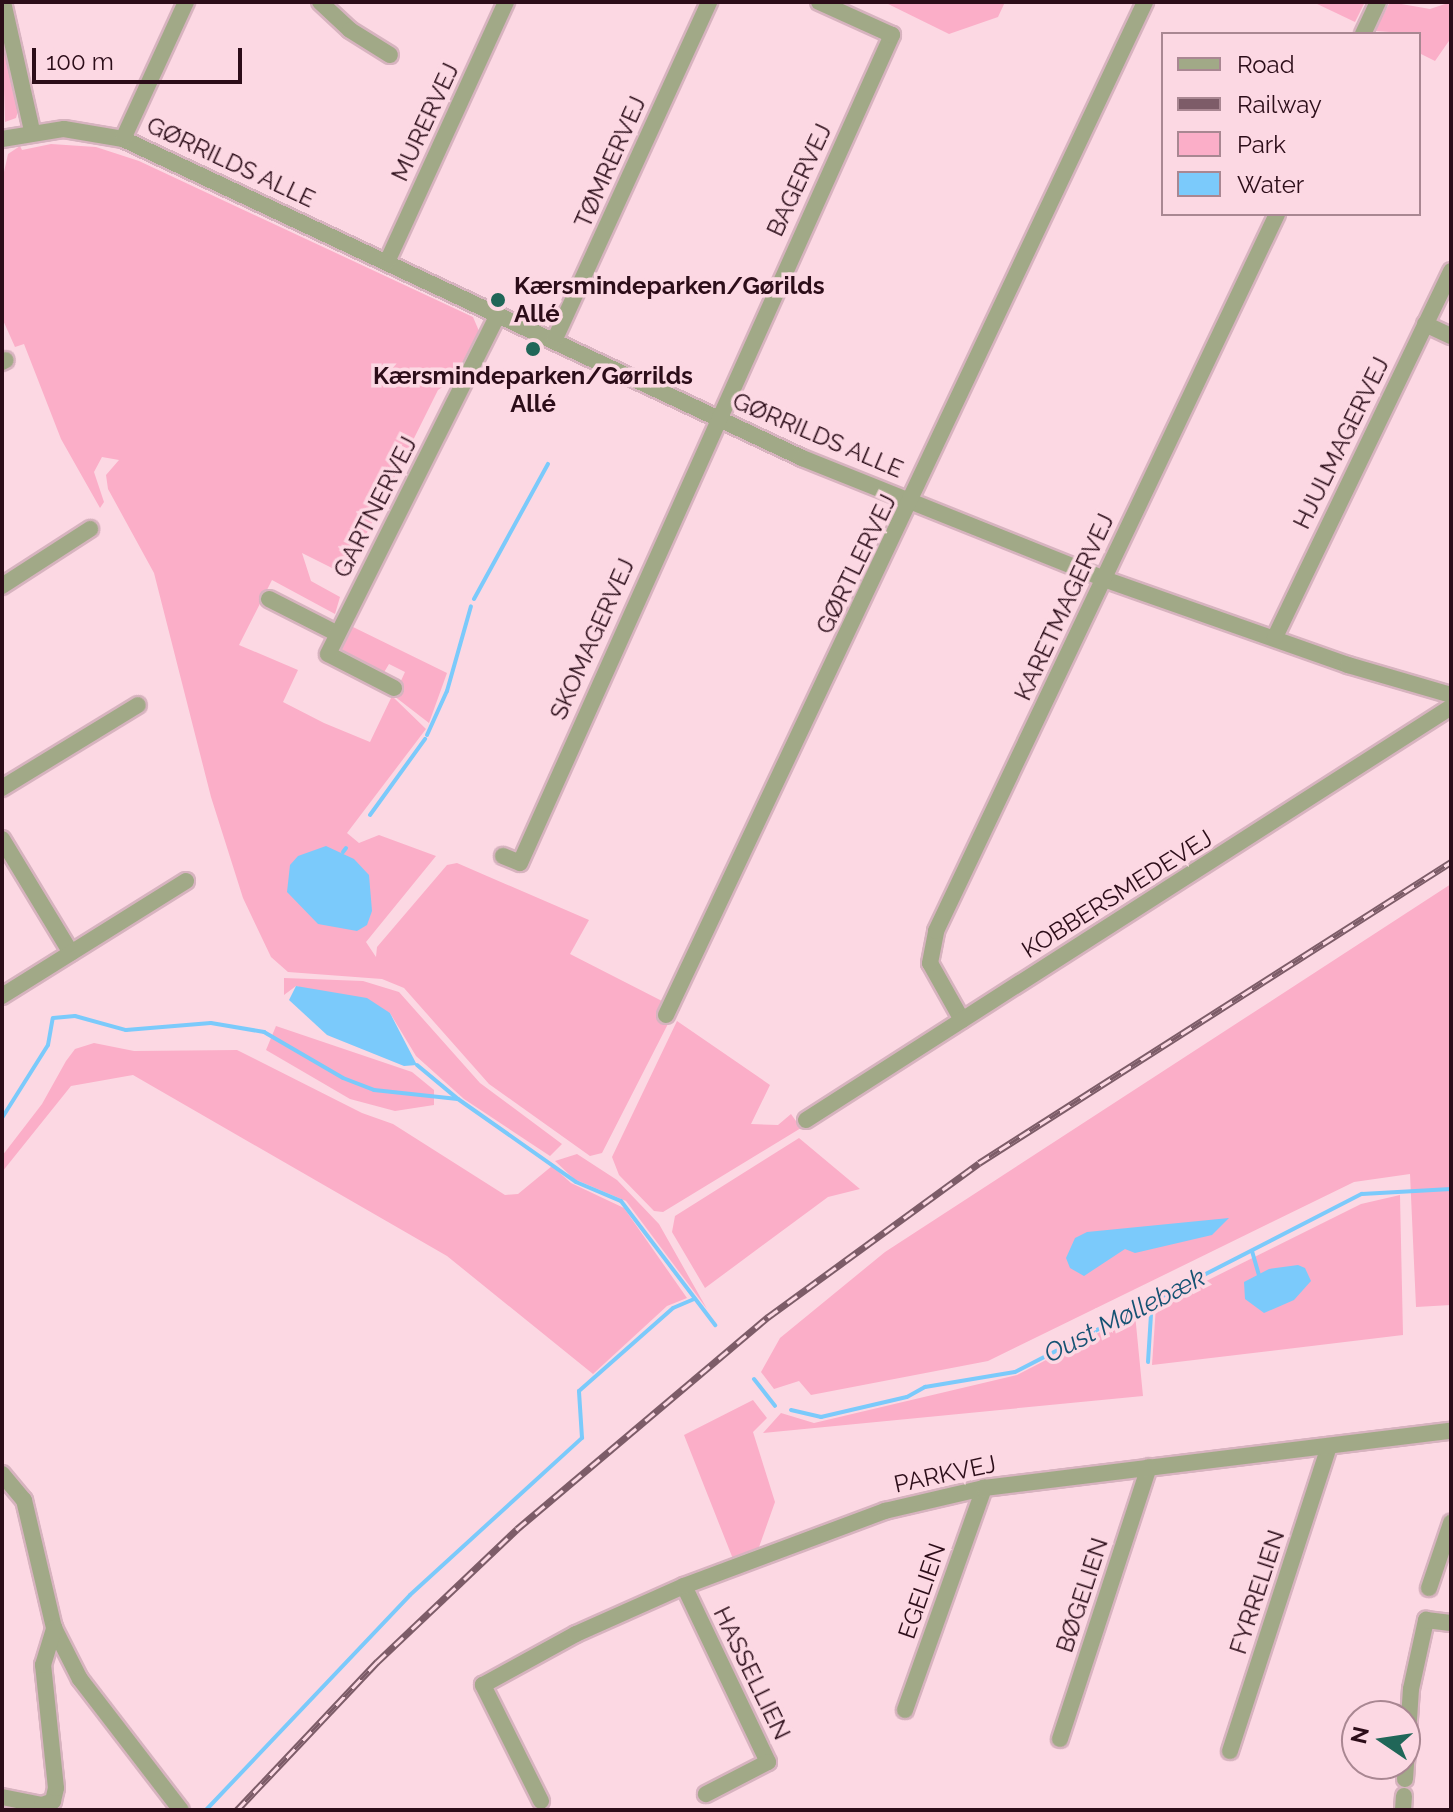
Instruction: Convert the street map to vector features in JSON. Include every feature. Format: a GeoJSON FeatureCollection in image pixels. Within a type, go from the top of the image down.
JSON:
{"type":"FeatureCollection","features":[{"type":"Feature","properties":{"kind":"street"},"geometry":{"type":"LineString","coordinates":[[3,2],[32,131]]}},
{"type":"Feature","properties":{"kind":"street"},"geometry":{"type":"LineString","coordinates":[[123,139],[186,2]]}},
{"type":"Feature","properties":{"kind":"street"},"geometry":{"type":"LineString","coordinates":[[320,2],[350,30],[390,55]]}},
{"type":"Feature","properties":{"kind":"street","name":"MURERVEJ"},"geometry":{"type":"LineString","coordinates":[[387,262],[506,2]]}},
{"type":"Feature","properties":{"kind":"street","name":"TØMRERVEJ"},"geometry":{"type":"LineString","coordinates":[[554,341],[709,2]]}},
{"type":"Feature","properties":{"kind":"street","name":"BAGERVEJ"},"geometry":{"type":"LineString","coordinates":[[717,417],[892,35],[819,2]]}},
{"type":"Feature","properties":{"kind":"street","name":"GØRTLERVEJ"},"geometry":{"type":"LineString","coordinates":[[666,1015],[913,502],[1145,2]]}},
{"type":"Feature","properties":{"kind":"street"},"geometry":{"type":"LineString","coordinates":[[1364,32],[1378,2]]}},
{"type":"Feature","properties":{"kind":"street","name":"GØRRILDS ALLE"},"geometry":{"type":"LineString","coordinates":[[2,139],[32,131],[88,131],[123,139],[717,417],[913,502],[1104,579],[1348,665],[1451,695]]}},
{"type":"Feature","properties":{"kind":"street","name":"KARETMAGERVEJ"},"geometry":{"type":"LineString","coordinates":[[962,1020],[930,963],[936,931],[1276,216]]}},
{"type":"Feature","properties":{"kind":"street","name":"HJULMAGERVEJ"},"geometry":{"type":"LineString","coordinates":[[1275,637],[1451,271]]}},
{"type":"Feature","properties":{"kind":"street","name":"GARTNERVEJ"},"geometry":{"type":"LineString","coordinates":[[338,634],[498,315]]}},
{"type":"Feature","properties":{"kind":"street"},"geometry":{"type":"LineString","coordinates":[[1425,324],[1451,336]]}},
{"type":"Feature","properties":{"kind":"street","name":"SKOMAGERVEJ"},"geometry":{"type":"LineString","coordinates":[[503,856],[520,863],[717,417]]}},
{"type":"Feature","properties":{"kind":"street"},"geometry":{"type":"LineString","coordinates":[[2,586],[90,529]]}},
{"type":"Feature","properties":{"kind":"street"},"geometry":{"type":"LineString","coordinates":[[269,599],[338,634],[328,654],[394,688]]}},
{"type":"Feature","properties":{"kind":"street"},"geometry":{"type":"LineString","coordinates":[[2,788],[138,705]]}},
{"type":"Feature","properties":{"kind":"street","name":"KOBBERSMEDEVEJ"},"geometry":{"type":"LineString","coordinates":[[806,1120],[1451,707]]}},
{"type":"Feature","properties":{"kind":"street"},"geometry":{"type":"LineString","coordinates":[[2,839],[71,953]]}},
{"type":"Feature","properties":{"kind":"street"},"geometry":{"type":"LineString","coordinates":[[2,996],[186,881]]}},
{"type":"Feature","properties":{"kind":"street","name":"PARKVEJ"},"geometry":{"type":"LineString","coordinates":[[541,1801],[483,1685],[576,1634],[684,1586],[885,1511],[984,1488],[1451,1431]]}},
{"type":"Feature","properties":{"kind":"street","name":"FYRRELIEN"},"geometry":{"type":"LineString","coordinates":[[1230,1751],[1329,1447]]}},
{"type":"Feature","properties":{"kind":"street","name":"BØGELIEN"},"geometry":{"type":"LineString","coordinates":[[1060,1739],[1149,1467]]}},
{"type":"Feature","properties":{"kind":"street"},"geometry":{"type":"LineString","coordinates":[[2,1474],[24,1500],[54,1628],[80,1679],[181,1810]]}},
{"type":"Feature","properties":{"kind":"street","name":"EGELIEN"},"geometry":{"type":"LineString","coordinates":[[905,1710],[984,1488]]}},
{"type":"Feature","properties":{"kind":"street"},"geometry":{"type":"LineString","coordinates":[[1429,1588],[1451,1523]]}},
{"type":"Feature","properties":{"kind":"street","name":"HASSELLIEN"},"geometry":{"type":"LineString","coordinates":[[684,1586],[768,1762],[706,1794]]}},
{"type":"Feature","properties":{"kind":"street"},"geometry":{"type":"LineString","coordinates":[[1404,1795],[1411,1689],[1426,1620],[1451,1623]]}},
{"type":"Feature","properties":{"kind":"street"},"geometry":{"type":"LineString","coordinates":[[2,1797],[42,1805],[53,1801],[56,1788],[43,1665],[54,1628]]}},
{"type":"Feature","properties":{"kind":"green space"},"geometry":{"type":"Polygon","coordinates":[[[884,2],[1005,2],[998,17],[949,34],[884,2]]]}},
{"type":"Feature","properties":{"kind":"green space"},"geometry":{"type":"Polygon","coordinates":[[[1313,2],[1365,2],[1355,22],[1313,2]]]}},
{"type":"Feature","properties":{"kind":"green space"},"geometry":{"type":"Polygon","coordinates":[[[1390,2],[1430,9],[1451,2],[1451,38],[1435,61],[1421,54],[1421,32],[1375,31],[1390,2]]]}},
{"type":"Feature","properties":{"kind":"green space"},"geometry":{"type":"Polygon","coordinates":[[[2,25],[19,108],[16,118],[5,122],[2,25]]]}},
{"type":"Feature","properties":{"kind":"green space"},"geometry":{"type":"Polygon","coordinates":[[[51,144],[96,147],[139,161],[473,317],[479,331],[454,379],[438,390],[346,575],[302,553],[311,581],[340,597],[335,614],[272,580],[239,645],[298,670],[283,702],[324,723],[370,742],[392,696],[426,729],[347,833],[359,843],[379,835],[436,856],[366,942],[376,957],[377,947],[447,865],[457,863],[589,920],[570,954],[662,1001],[658,1009],[671,1018],[602,1153],[590,1156],[489,1084],[404,988],[382,979],[288,972],[271,957],[243,898],[211,797],[154,573],[108,489],[106,475],[119,460],[102,457],[94,472],[104,502],[100,508],[61,439],[24,344],[15,347],[2,318],[2,181],[8,154],[20,146],[22,150],[51,144]]]}},
{"type":"Feature","properties":{"kind":"green space"},"geometry":{"type":"Polygon","coordinates":[[[351,626],[447,673],[429,723],[394,696],[405,672],[389,664],[383,674],[337,652],[351,626]]]}},
{"type":"Feature","properties":{"kind":"green space"},"geometry":{"type":"Polygon","coordinates":[[[1451,884],[1451,1305],[1416,1307],[1410,1174],[1354,1182],[988,1361],[811,1395],[799,1381],[774,1389],[761,1372],[780,1338],[885,1252],[1451,884]]]}},
{"type":"Feature","properties":{"kind":"green space"},"geometry":{"type":"Polygon","coordinates":[[[284,978],[363,981],[399,992],[480,1083],[562,1144],[550,1156],[464,1099],[416,1056],[390,1013],[296,986],[284,995],[284,978]]]}},
{"type":"Feature","properties":{"kind":"green space"},"geometry":{"type":"Polygon","coordinates":[[[677,1021],[770,1085],[751,1124],[778,1125],[791,1114],[801,1128],[663,1212],[654,1211],[619,1175],[612,1157],[677,1021]]]}},
{"type":"Feature","properties":{"kind":"green space"},"geometry":{"type":"Polygon","coordinates":[[[276,1026],[412,1072],[434,1090],[434,1105],[395,1111],[350,1099],[266,1050],[276,1026]]]}},
{"type":"Feature","properties":{"kind":"green space"},"geometry":{"type":"Polygon","coordinates":[[[94,1043],[134,1051],[237,1050],[362,1113],[393,1124],[505,1195],[518,1194],[552,1166],[571,1183],[624,1208],[687,1298],[667,1306],[593,1374],[447,1256],[133,1075],[71,1086],[2,1172],[2,1156],[42,1104],[66,1061],[75,1049],[94,1043]]]}},
{"type":"Feature","properties":{"kind":"green space"},"geometry":{"type":"Polygon","coordinates":[[[799,1138],[860,1189],[828,1197],[705,1288],[672,1232],[675,1216],[799,1138]]]}},
{"type":"Feature","properties":{"kind":"green space"},"geometry":{"type":"Polygon","coordinates":[[[577,1154],[617,1180],[659,1224],[707,1309],[626,1201],[574,1179],[555,1161],[577,1154]]]}},
{"type":"Feature","properties":{"kind":"green space"},"geometry":{"type":"Polygon","coordinates":[[[1400,1195],[1403,1335],[1152,1365],[1156,1306],[1361,1204],[1400,1195]]]}},
{"type":"Feature","properties":{"kind":"green space"},"geometry":{"type":"Polygon","coordinates":[[[1135,1314],[1143,1396],[763,1433],[781,1413],[814,1423],[1017,1375],[1135,1314]]]}},
{"type":"Feature","properties":{"kind":"green space"},"geometry":{"type":"Polygon","coordinates":[[[753,1400],[767,1418],[753,1432],[775,1502],[758,1550],[733,1559],[684,1435],[753,1400]]]}},
{"type":"Feature","properties":{"kind":"water"},"geometry":{"type":"Polygon","coordinates":[[[326,846],[354,859],[369,875],[372,911],[367,925],[357,931],[318,924],[287,892],[290,865],[298,856],[326,846]]]}},
{"type":"Feature","properties":{"kind":"water"},"geometry":{"type":"Polygon","coordinates":[[[296,986],[367,998],[390,1013],[417,1065],[404,1066],[327,1035],[289,1000],[296,986]]]}},
{"type":"Feature","properties":{"kind":"water"},"geometry":{"type":"Polygon","coordinates":[[[1229,1218],[1212,1235],[1135,1253],[1125,1249],[1084,1276],[1070,1268],[1066,1258],[1075,1238],[1087,1232],[1229,1218]]]}},
{"type":"Feature","properties":{"kind":"water"},"geometry":{"type":"Polygon","coordinates":[[[1298,1265],[1305,1268],[1311,1281],[1294,1300],[1264,1313],[1245,1299],[1244,1282],[1269,1269],[1298,1265]]]}},
{"type":"Feature","properties":{"kind":"waterway"},"geometry":{"type":"LineString","coordinates":[[474,599],[548,464]]}},
{"type":"Feature","properties":{"kind":"waterway"},"geometry":{"type":"LineString","coordinates":[[427,735],[447,691],[471,606]]}},
{"type":"Feature","properties":{"kind":"waterway"},"geometry":{"type":"LineString","coordinates":[[370,815],[425,739]]}},
{"type":"Feature","properties":{"kind":"waterway"},"geometry":{"type":"LineString","coordinates":[[343,852],[346,848]]}},
{"type":"Feature","properties":{"kind":"waterway","name":"Oust Møllebæk"},"geometry":{"type":"LineString","coordinates":[[2,1118],[48,1045],[53,1018],[75,1016],[126,1030],[211,1023],[264,1032],[343,1078],[374,1090],[458,1099],[576,1182],[621,1201],[715,1325]]}},
{"type":"Feature","properties":{"kind":"waterway"},"geometry":{"type":"LineString","coordinates":[[417,1065],[458,1099]]}},
{"type":"Feature","properties":{"kind":"waterway","name":"Oust Møllebæk"},"geometry":{"type":"LineString","coordinates":[[791,1410],[821,1417],[907,1397],[925,1387],[1015,1372],[1362,1194],[1451,1189]]}},
{"type":"Feature","properties":{"kind":"waterway"},"geometry":{"type":"LineString","coordinates":[[1252,1251],[1259,1275]]}},
{"type":"Feature","properties":{"kind":"waterway"},"geometry":{"type":"LineString","coordinates":[[206,1810],[410,1595],[582,1438],[579,1391],[673,1308],[694,1299]]}},
{"type":"Feature","properties":{"kind":"waterway"},"geometry":{"type":"LineString","coordinates":[[1148,1362],[1151,1314]]}},
{"type":"Feature","properties":{"kind":"waterway","name":"Oust Møllebæk"},"geometry":{"type":"LineString","coordinates":[[754,1379],[775,1406]]}},
{"type":"Feature","properties":{"kind":"railway"},"geometry":{"type":"LineString","coordinates":[[237,1810],[377,1662],[517,1529],[768,1317],[979,1163],[1451,862]]}},
{"type":"Feature","properties":{"kind":"place","name":"Kærsmindeparken/Gørilds Allé"},"geometry":{"type":"Point","coordinates":[498,300]}},
{"type":"Feature","properties":{"kind":"place","name":"Kærsmindeparken/Gørrilds Allé"},"geometry":{"type":"Point","coordinates":[533,349]}}]}
